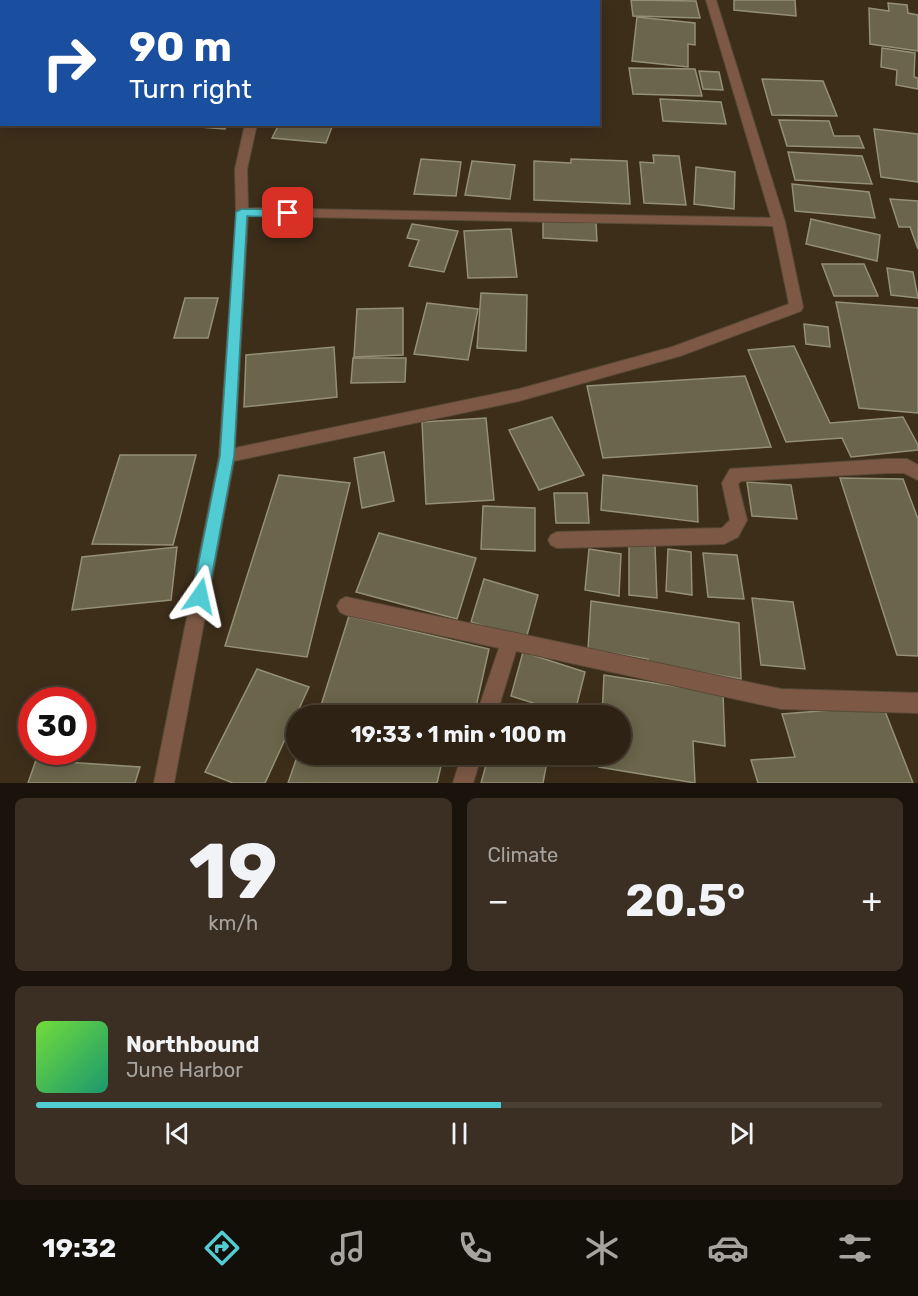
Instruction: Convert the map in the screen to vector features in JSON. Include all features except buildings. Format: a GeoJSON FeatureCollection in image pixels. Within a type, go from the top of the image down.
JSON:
{"type":"FeatureCollection","features":[{"type":"Feature","properties":{"kind":"street"},"geometry":{"type":"LineString","coordinates":[[227,456],[519,395],[675,352],[796,307],[780,222],[711,0]]}},
{"type":"Feature","properties":{"kind":"street"},"geometry":{"type":"LineString","coordinates":[[164,783],[227,456],[242,212],[242,169],[250,126]]}},
{"type":"Feature","properties":{"kind":"street"},"geometry":{"type":"LineString","coordinates":[[242,212],[780,222]]}},
{"type":"Feature","properties":{"kind":"street"},"geometry":{"type":"LineString","coordinates":[[557,540],[724,536],[736,529],[739,524],[740,515],[730,483],[736,474],[886,466],[907,466],[918,473]]}},
{"type":"Feature","properties":{"kind":"street"},"geometry":{"type":"LineString","coordinates":[[346,606],[781,699],[918,703]]}},
{"type":"Feature","properties":{"kind":"street"},"geometry":{"type":"LineString","coordinates":[[490,705],[510,641]]}},
{"type":"Feature","properties":{"kind":"street"},"geometry":{"type":"LineString","coordinates":[[463,783],[469,765]]}},
{"type":"Feature","properties":{"kind":"route"},"geometry":{"type":"LineString","coordinates":[[200,596],[227,456],[242,212],[288,213]]}}]}
